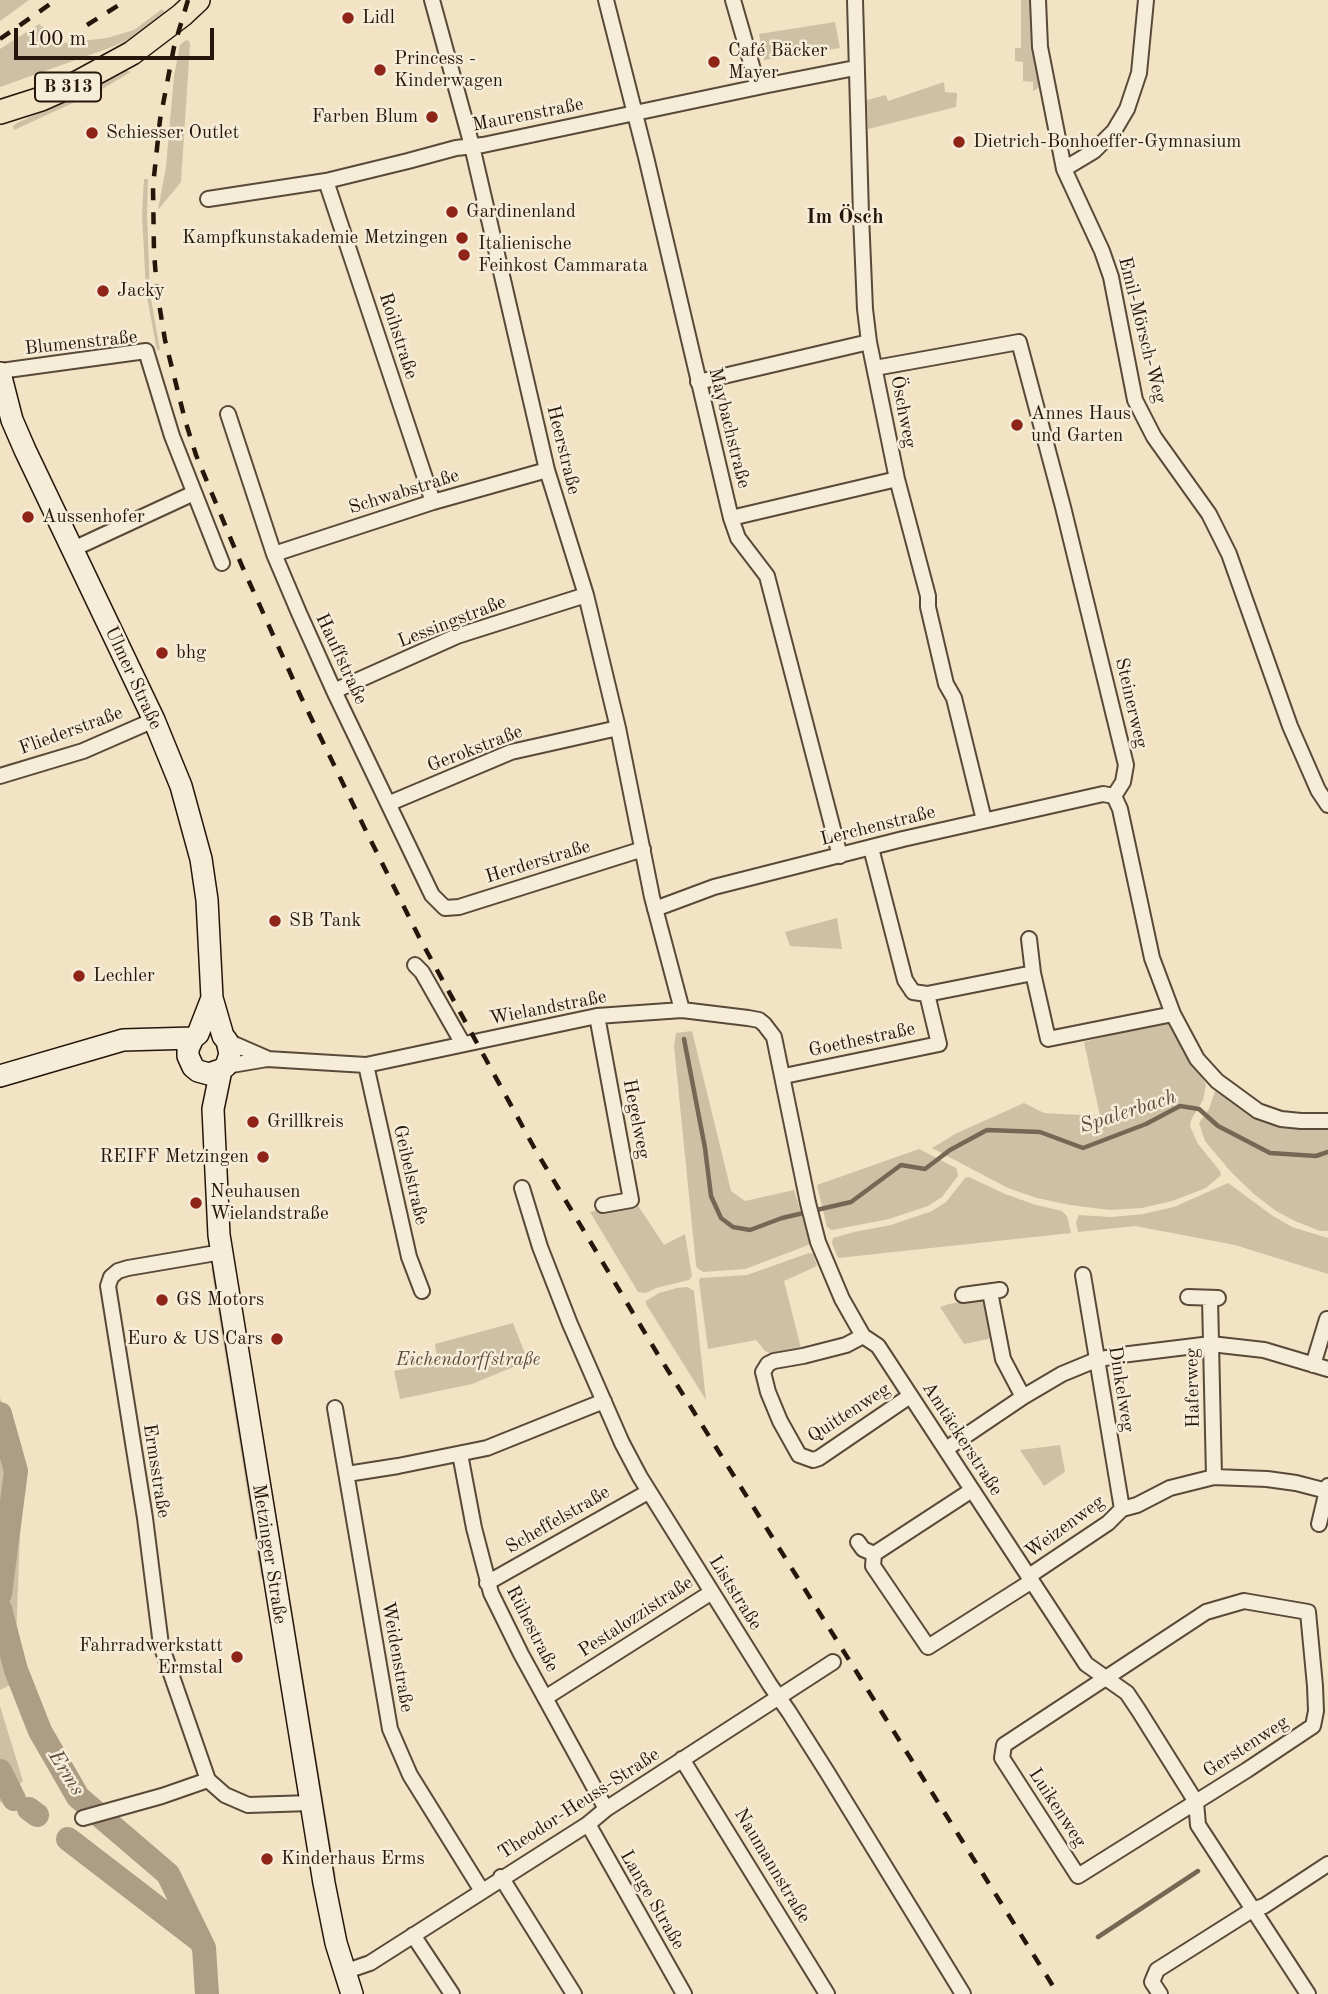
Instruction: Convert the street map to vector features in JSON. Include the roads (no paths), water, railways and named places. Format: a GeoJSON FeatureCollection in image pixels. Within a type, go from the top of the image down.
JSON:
{"type":"FeatureCollection","features":[{"type":"Feature","properties":{"kind":"main road","name":"B 313"},"geometry":{"type":"LineString","coordinates":[[0,112],[53,94],[132,53],[198,0]]}},
{"type":"Feature","properties":{"kind":"street","name":"Heerstraße"},"geometry":{"type":"LineString","coordinates":[[432,0],[472,146],[547,470],[586,595],[618,728],[655,909]]}},
{"type":"Feature","properties":{"kind":"street","name":"Maybachstraße"},"geometry":{"type":"LineString","coordinates":[[606,0],[731,518],[738,538],[767,576],[840,856]]}},
{"type":"Feature","properties":{"kind":"street"},"geometry":{"type":"LineString","coordinates":[[733,0],[758,87]]}},
{"type":"Feature","properties":{"kind":"street","name":"Öschweg"},"geometry":{"type":"LineString","coordinates":[[855,0],[863,269],[869,342],[897,479],[928,596],[928,607],[946,684],[954,698],[984,820]]}},
{"type":"Feature","properties":{"kind":"street","name":"Emil-Mörsch-Weg"},"geometry":{"type":"LineString","coordinates":[[1038,0],[1040,47],[1063,169],[1102,251],[1111,277],[1135,400],[1154,437],[1209,514],[1229,554],[1290,726],[1318,790],[1328,805]]}},
{"type":"Feature","properties":{"kind":"street"},"geometry":{"type":"LineString","coordinates":[[1063,169],[1094,151],[1114,131],[1127,109],[1139,73],[1146,0]]}},
{"type":"Feature","properties":{"kind":"street","name":"Maurenstraße"},"geometry":{"type":"LineString","coordinates":[[208,199],[326,181],[456,148],[542,134],[635,112],[855,68]]}},
{"type":"Feature","properties":{"kind":"street","name":"Roihstraße"},"geometry":{"type":"LineString","coordinates":[[326,181],[433,502]]}},
{"type":"Feature","properties":{"kind":"street"},"geometry":{"type":"LineString","coordinates":[[698,382],[869,342]]}},
{"type":"Feature","properties":{"kind":"street","name":"Steinerweg"},"geometry":{"type":"LineString","coordinates":[[875,368],[1019,342],[1063,506],[1126,765],[1123,782],[1114,796]]}},
{"type":"Feature","properties":{"kind":"street","name":"Blumenstraße"},"geometry":{"type":"LineString","coordinates":[[0,372],[146,351],[173,436],[222,563]]}},
{"type":"Feature","properties":{"kind":"street","name":"Ulmer Straße"},"geometry":{"type":"LineString","coordinates":[[0,372],[16,429],[71,550],[154,720],[181,786],[201,859],[207,900],[212,998],[230,1054],[223,1068]]}},
{"type":"Feature","properties":{"kind":"street","name":"Hauffstraße"},"geometry":{"type":"LineString","coordinates":[[228,414],[274,554],[334,691],[432,895],[445,908]]}},
{"type":"Feature","properties":{"kind":"street","name":"Schwabstraße"},"geometry":{"type":"LineString","coordinates":[[274,554],[433,502],[547,470]]}},
{"type":"Feature","properties":{"kind":"street"},"geometry":{"type":"LineString","coordinates":[[731,518],[897,479]]}},
{"type":"Feature","properties":{"kind":"street"},"geometry":{"type":"LineString","coordinates":[[71,550],[194,493]]}},
{"type":"Feature","properties":{"kind":"street","name":"Lessingstraße"},"geometry":{"type":"LineString","coordinates":[[334,691],[457,636],[586,595]]}},
{"type":"Feature","properties":{"kind":"street","name":"Fliederstraße"},"geometry":{"type":"LineString","coordinates":[[0,776],[83,751],[154,720]]}},
{"type":"Feature","properties":{"kind":"street","name":"Gerokstraße"},"geometry":{"type":"LineString","coordinates":[[390,803],[511,752],[618,728]]}},
{"type":"Feature","properties":{"kind":"street","name":"Lerchenstraße"},"geometry":{"type":"LineString","coordinates":[[655,909],[714,887],[984,820],[1103,794],[1114,796]]}},
{"type":"Feature","properties":{"kind":"street"},"geometry":{"type":"LineString","coordinates":[[1114,796],[1120,809],[1152,958],[1173,1014],[1197,1059],[1217,1081],[1258,1111],[1281,1119],[1328,1121]]}},
{"type":"Feature","properties":{"kind":"street","name":"Goethestraße"},"geometry":{"type":"LineString","coordinates":[[871,848],[905,980],[913,992],[927,994],[1033,973]]}},
{"type":"Feature","properties":{"kind":"street","name":"Herderstraße"},"geometry":{"type":"LineString","coordinates":[[445,908],[459,907],[643,849]]}},
{"type":"Feature","properties":{"kind":"street"},"geometry":{"type":"LineString","coordinates":[[655,909],[682,1010]]}},
{"type":"Feature","properties":{"kind":"street"},"geometry":{"type":"LineString","coordinates":[[1030,939],[1033,973],[1048,1039],[1173,1014]]}},
{"type":"Feature","properties":{"kind":"street"},"geometry":{"type":"LineString","coordinates":[[415,965],[422,972],[463,1044]]}},
{"type":"Feature","properties":{"kind":"street","name":"Goethestraße"},"geometry":{"type":"LineString","coordinates":[[784,1076],[939,1044],[927,994]]}},
{"type":"Feature","properties":{"kind":"street","name":"Ulmer Straße"},"geometry":{"type":"LineString","coordinates":[[194,1066],[188,1049],[212,998]]}},
{"type":"Feature","properties":{"kind":"street","name":"Wielandstraße"},"geometry":{"type":"LineString","coordinates":[[223,1068],[267,1059],[366,1065],[597,1016],[682,1010]]}},
{"type":"Feature","properties":{"kind":"street","name":"Amtäckerstraße"},"geometry":{"type":"LineString","coordinates":[[682,1010],[759,1020],[769,1028],[784,1076],[818,1242],[842,1299],[863,1336],[878,1346],[1086,1664],[1126,1693],[1160,1743],[1196,1802],[1198,1825],[1308,1994]]}},
{"type":"Feature","properties":{"kind":"street","name":"Hegelweg"},"geometry":{"type":"LineString","coordinates":[[597,1016],[631,1200],[603,1205]]}},
{"type":"Feature","properties":{"kind":"street"},"geometry":{"type":"LineString","coordinates":[[0,1076],[123,1040],[195,1036],[211,1031],[225,1039]]}},
{"type":"Feature","properties":{"kind":"street"},"geometry":{"type":"LineString","coordinates":[[149,1039],[209,1074],[223,1068]]}},
{"type":"Feature","properties":{"kind":"street","name":"Wielandstraße"},"geometry":{"type":"LineString","coordinates":[[225,1039],[267,1059]]}},
{"type":"Feature","properties":{"kind":"street","name":"Geibelstraße"},"geometry":{"type":"LineString","coordinates":[[366,1065],[409,1257],[422,1292]]}},
{"type":"Feature","properties":{"kind":"street","name":"Metzinger Straße"},"geometry":{"type":"LineString","coordinates":[[194,1066],[213,1110]]}},
{"type":"Feature","properties":{"kind":"street","name":"Metzinger Straße"},"geometry":{"type":"LineString","coordinates":[[223,1068],[213,1110],[217,1221],[324,1883],[344,1972],[352,1994]]}},
{"type":"Feature","properties":{"kind":"street","name":"Liststraße"},"geometry":{"type":"LineString","coordinates":[[522,1188],[540,1247],[570,1324],[630,1460],[963,1994]]}},
{"type":"Feature","properties":{"kind":"street","name":"Ermsstraße"},"geometry":{"type":"LineString","coordinates":[[208,1780],[161,1645],[145,1518],[108,1286],[111,1277],[128,1268],[222,1252]]}},
{"type":"Feature","properties":{"kind":"street","name":"Dinkelweg"},"geometry":{"type":"LineString","coordinates":[[1083,1275],[1122,1509]]}},
{"type":"Feature","properties":{"kind":"street"},"geometry":{"type":"LineString","coordinates":[[963,1295],[995,1291],[1003,1359],[1023,1397]]}},
{"type":"Feature","properties":{"kind":"street","name":"Haferweg"},"geometry":{"type":"LineString","coordinates":[[1188,1297],[1214,1298],[1211,1344],[1214,1477]]}},
{"type":"Feature","properties":{"kind":"street"},"geometry":{"type":"LineString","coordinates":[[1313,1365],[1327,1319]]}},
{"type":"Feature","properties":{"kind":"street","name":"Quittenweg"},"geometry":{"type":"LineString","coordinates":[[863,1336],[846,1345],[774,1361],[768,1364],[763,1372],[780,1421],[799,1455],[813,1460],[819,1458],[910,1396]]}},
{"type":"Feature","properties":{"kind":"street"},"geometry":{"type":"LineString","coordinates":[[946,1449],[1023,1397],[1062,1374],[1096,1360],[1211,1344],[1264,1350],[1328,1369]]}},
{"type":"Feature","properties":{"kind":"street"},"geometry":{"type":"LineString","coordinates":[[347,1474],[487,1448],[604,1401]]}},
{"type":"Feature","properties":{"kind":"street","name":"Weidenstraße"},"geometry":{"type":"LineString","coordinates":[[335,1408],[390,1729],[410,1775],[482,1891]]}},
{"type":"Feature","properties":{"kind":"street","name":"Rühestraße"},"geometry":{"type":"LineString","coordinates":[[460,1454],[487,1583],[521,1654],[606,1808]]}},
{"type":"Feature","properties":{"kind":"street","name":"Weizenweg"},"geometry":{"type":"LineString","coordinates":[[874,1554],[873,1566],[928,1647],[1031,1579],[1108,1523],[1122,1509],[1137,1506],[1170,1488],[1214,1477],[1267,1479],[1327,1488],[1319,1524]]}},
{"type":"Feature","properties":{"kind":"street"},"geometry":{"type":"LineString","coordinates":[[858,1542],[863,1549],[874,1554],[972,1490]]}},
{"type":"Feature","properties":{"kind":"street","name":"Scheffelstraße"},"geometry":{"type":"LineString","coordinates":[[487,1583],[648,1492]]}},
{"type":"Feature","properties":{"kind":"street","name":"Pestalozzistraße"},"geometry":{"type":"LineString","coordinates":[[545,1698],[712,1592]]}},
{"type":"Feature","properties":{"kind":"street","name":"Gerstenweg"},"geometry":{"type":"LineString","coordinates":[[1106,1676],[1206,1612],[1244,1601],[1308,1612],[1317,1711],[1313,1726],[1196,1802]]}},
{"type":"Feature","properties":{"kind":"street","name":"Theodor-Heuss-Straße"},"geometry":{"type":"LineString","coordinates":[[344,1972],[370,1963],[833,1662]]}},
{"type":"Feature","properties":{"kind":"street","name":"Luikenweg"},"geometry":{"type":"LineString","coordinates":[[1106,1676],[1004,1745],[1002,1758],[1078,1876],[1196,1802]]}},
{"type":"Feature","properties":{"kind":"street","name":"Naumannstraße"},"geometry":{"type":"LineString","coordinates":[[682,1759],[827,1994]]}},
{"type":"Feature","properties":{"kind":"street"},"geometry":{"type":"LineString","coordinates":[[83,1818],[208,1780],[225,1795],[248,1805],[311,1803]]}},
{"type":"Feature","properties":{"kind":"street","name":"Lange Straße"},"geometry":{"type":"LineString","coordinates":[[587,1824],[684,1994]]}},
{"type":"Feature","properties":{"kind":"street"},"geometry":{"type":"LineString","coordinates":[[1160,1994],[1152,1982],[1157,1970],[1252,1910],[1265,1906],[1328,1864]]}},
{"type":"Feature","properties":{"kind":"street"},"geometry":{"type":"LineString","coordinates":[[502,1878],[573,1994]]}},
{"type":"Feature","properties":{"kind":"street"},"geometry":{"type":"LineString","coordinates":[[413,1935],[452,1994]]}},
{"type":"Feature","properties":{"kind":"waterway","name":"Spalerbach"},"geometry":{"type":"LineString","coordinates":[[684,1039],[705,1148],[711,1196],[721,1218],[733,1227],[750,1230],[782,1218],[851,1202],[901,1165],[925,1169],[950,1150],[987,1130],[1040,1132],[1083,1148],[1146,1124],[1180,1106],[1199,1109],[1218,1126],[1270,1153],[1316,1156],[1328,1152]]}},
{"type":"Feature","properties":{"kind":"waterway","name":"Erms"},"geometry":{"type":"LineString","coordinates":[[0,1414],[16,1471],[0,1594]]}},
{"type":"Feature","properties":{"kind":"waterway","name":"Erms"},"geometry":{"type":"LineString","coordinates":[[0,1609],[16,1670],[40,1731],[78,1797],[168,1874],[204,1948],[207,1994]]}},
{"type":"Feature","properties":{"kind":"waterway","name":"Erms"},"geometry":{"type":"LineString","coordinates":[[0,1771],[14,1799]]}},
{"type":"Feature","properties":{"kind":"waterway","name":"Erms"},"geometry":{"type":"LineString","coordinates":[[29,1809],[37,1815]]}},
{"type":"Feature","properties":{"kind":"waterway","name":"Erms"},"geometry":{"type":"LineString","coordinates":[[68,1839],[198,1939]]}},
{"type":"Feature","properties":{"kind":"waterway"},"geometry":{"type":"LineString","coordinates":[[1098,1937],[1198,1871]]}},
{"type":"Feature","properties":{"kind":"railway"},"geometry":{"type":"LineString","coordinates":[[0,39],[56,0]]}},
{"type":"Feature","properties":{"kind":"railway"},"geometry":{"type":"LineString","coordinates":[[87,25],[127,0]]}},
{"type":"Feature","properties":{"kind":"railway"},"geometry":{"type":"LineString","coordinates":[[188,0],[174,47],[160,120],[153,186],[157,291],[165,340],[185,420],[196,455],[242,566],[301,697],[419,937],[536,1151],[657,1353],[1058,1994]]}},
{"type":"Feature","properties":{"kind":"place","name":"Lidl"},"geometry":{"type":"Point","coordinates":[348,18]}},
{"type":"Feature","properties":{"kind":"place","name":"Café Bäcker Mayer"},"geometry":{"type":"Point","coordinates":[714,62]}},
{"type":"Feature","properties":{"kind":"place","name":"Princess - Kinderwagen"},"geometry":{"type":"Point","coordinates":[380,70]}},
{"type":"Feature","properties":{"kind":"place","name":"Farben Blum"},"geometry":{"type":"Point","coordinates":[432,117]}},
{"type":"Feature","properties":{"kind":"place","name":"Schiesser Outlet"},"geometry":{"type":"Point","coordinates":[92,133]}},
{"type":"Feature","properties":{"kind":"place","name":"Dietrich-Bonhoeffer-Gymnasium"},"geometry":{"type":"Point","coordinates":[959,142]}},
{"type":"Feature","properties":{"kind":"place","name":"Gardinenland"},"geometry":{"type":"Point","coordinates":[452,212]}},
{"type":"Feature","properties":{"kind":"place","name":"Kampfkunstakademie Metzingen"},"geometry":{"type":"Point","coordinates":[462,238]}},
{"type":"Feature","properties":{"kind":"place","name":"Italienische Feinkost Cammarata"},"geometry":{"type":"Point","coordinates":[464,255]}},
{"type":"Feature","properties":{"kind":"place","name":"Jacky"},"geometry":{"type":"Point","coordinates":[103,291]}},
{"type":"Feature","properties":{"kind":"place","name":"Annes Haus und Garten"},"geometry":{"type":"Point","coordinates":[1017,425]}},
{"type":"Feature","properties":{"kind":"place","name":"Aussenhofer"},"geometry":{"type":"Point","coordinates":[28,517]}},
{"type":"Feature","properties":{"kind":"place","name":"bhg"},"geometry":{"type":"Point","coordinates":[162,653]}},
{"type":"Feature","properties":{"kind":"place","name":"SB Tank"},"geometry":{"type":"Point","coordinates":[275,921]}},
{"type":"Feature","properties":{"kind":"place","name":"Lechler"},"geometry":{"type":"Point","coordinates":[79,976]}},
{"type":"Feature","properties":{"kind":"place","name":"Grillkreis"},"geometry":{"type":"Point","coordinates":[253,1122]}},
{"type":"Feature","properties":{"kind":"place","name":"REIFF Metzingen"},"geometry":{"type":"Point","coordinates":[263,1157]}},
{"type":"Feature","properties":{"kind":"place","name":"Neuhausen Wielandstraße"},"geometry":{"type":"Point","coordinates":[196,1203]}},
{"type":"Feature","properties":{"kind":"place","name":"GS Motors"},"geometry":{"type":"Point","coordinates":[162,1300]}},
{"type":"Feature","properties":{"kind":"place","name":"Euro & US Cars"},"geometry":{"type":"Point","coordinates":[277,1339]}},
{"type":"Feature","properties":{"kind":"place","name":"Fahrradwerkstatt Ermstal"},"geometry":{"type":"Point","coordinates":[237,1657]}},
{"type":"Feature","properties":{"kind":"place","name":"Kinderhaus Erms"},"geometry":{"type":"Point","coordinates":[267,1859]}},
{"type":"Feature","properties":{"kind":"district","name":"Im Ösch"},"geometry":{"type":"Point","coordinates":[845,217]}},
{"type":"Feature","properties":{"kind":"park label","name":"Eichendorffstraße"},"geometry":{"type":"Point","coordinates":[468,1360]}}]}
